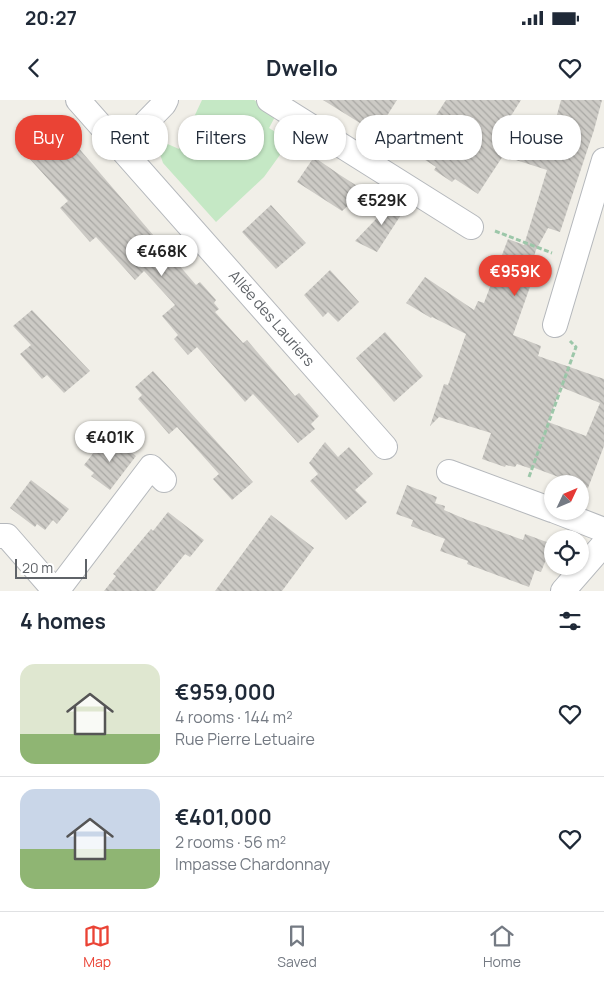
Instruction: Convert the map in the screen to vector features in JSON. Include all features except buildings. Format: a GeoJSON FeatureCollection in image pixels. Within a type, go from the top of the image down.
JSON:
{"type":"FeatureCollection","features":[{"type":"Feature","properties":{"kind":"street","name":"Allée des Lauriers"},"geometry":{"type":"LineString","coordinates":[[78,100],[92,116]]}},
{"type":"Feature","properties":{"kind":"street"},"geometry":{"type":"LineString","coordinates":[[153,115],[166,100]]}},
{"type":"Feature","properties":{"kind":"street"},"geometry":{"type":"LineString","coordinates":[[269,100],[472,226]]}},
{"type":"Feature","properties":{"kind":"street","name":"Allée des Lauriers"},"geometry":{"type":"LineString","coordinates":[[132,160],[385,447]]}},
{"type":"Feature","properties":{"kind":"street"},"geometry":{"type":"LineString","coordinates":[[554,325],[604,160]]}},
{"type":"Feature","properties":{"kind":"street"},"geometry":{"type":"LineString","coordinates":[[0,536],[7,536],[56,591],[151,467],[164,480]]}},
{"type":"Feature","properties":{"kind":"street"},"geometry":{"type":"LineString","coordinates":[[449,472],[544,507]]}},
{"type":"Feature","properties":{"kind":"street"},"geometry":{"type":"LineString","coordinates":[[578,520],[604,530]]}},
{"type":"Feature","properties":{"kind":"street"},"geometry":{"type":"LineString","coordinates":[[563,591],[604,544]]}},
{"type":"Feature","properties":{"kind":"path"},"geometry":{"type":"LineString","coordinates":[[472,226],[487,228],[573,262]]}},
{"type":"Feature","properties":{"kind":"path"},"geometry":{"type":"LineString","coordinates":[[521,498],[576,347],[554,325]]}},
{"type":"Feature","properties":{"kind":"green space"},"geometry":{"type":"Polygon","coordinates":[[[202,100],[254,100],[276,115],[274,115],[269,128],[274,131],[274,160],[276,160],[264,177],[216,222],[163,163],[162,160],[168,160],[168,144],[178,149],[178,160],[264,160],[264,115],[195,115],[202,100]]]}}]}
